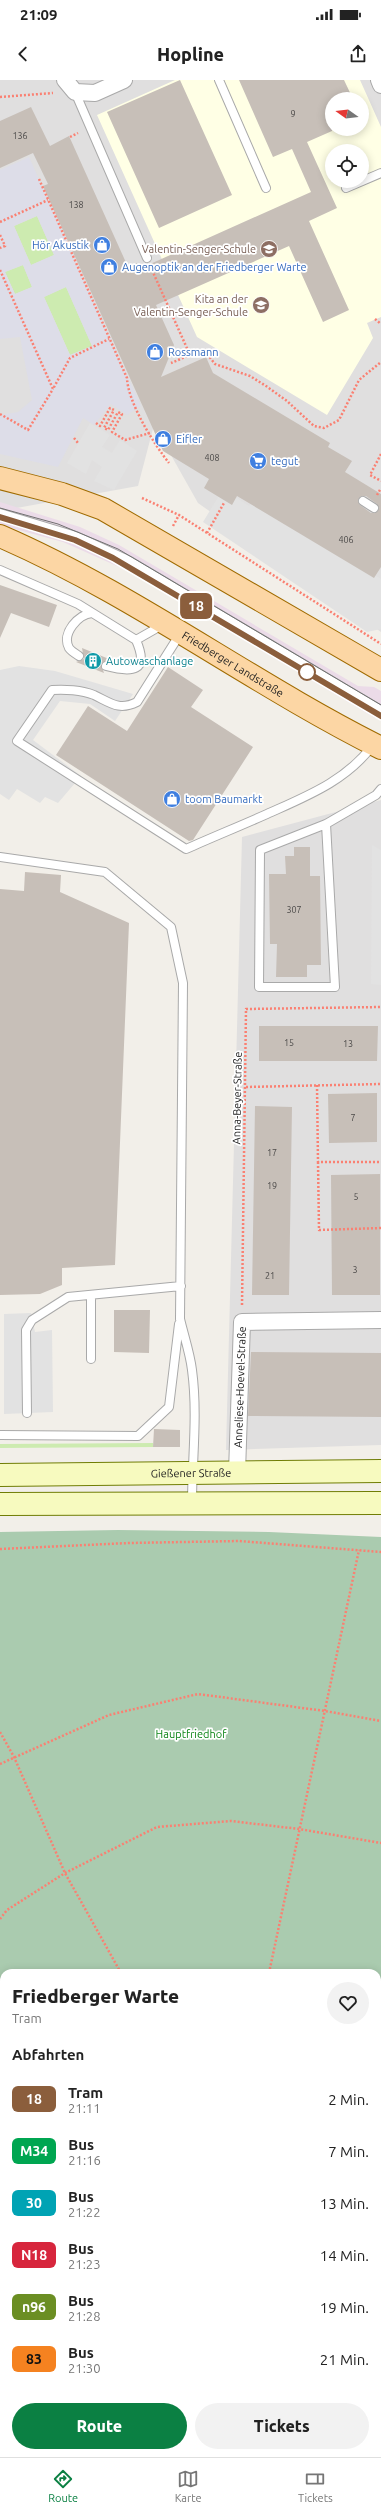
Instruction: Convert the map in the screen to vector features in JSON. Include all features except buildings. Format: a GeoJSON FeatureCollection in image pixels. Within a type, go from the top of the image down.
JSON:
{"type":"FeatureCollection","features":[{"type":"Feature","properties":{"kind":"main road"},"geometry":{"type":"LineString","coordinates":[[0,478],[62,494],[103,509],[381,670]]}},
{"type":"Feature","properties":{"kind":"main road","name":"Friedberger Landstraße"},"geometry":{"type":"LineString","coordinates":[[0,536],[39,552],[174,627],[322,716],[377,746]]}},
{"type":"Feature","properties":{"kind":"main road","name":"Gießener Straße"},"geometry":{"type":"LineString","coordinates":[[0,1475],[381,1471]]}},
{"type":"Feature","properties":{"kind":"main road"},"geometry":{"type":"LineString","coordinates":[[0,1504],[381,1502]]}},
{"type":"Feature","properties":{"kind":"street"},"geometry":{"type":"LineString","coordinates":[[65,80],[75,92],[95,93],[124,80]]}},
{"type":"Feature","properties":{"kind":"street"},"geometry":{"type":"LineString","coordinates":[[379,80],[381,85]]}},
{"type":"Feature","properties":{"kind":"street","name":"Anneliese-Hoevel-Straße"},"geometry":{"type":"LineString","coordinates":[[237,1472],[242,1322],[381,1320]]}},
{"type":"Feature","properties":{"kind":"lane"},"geometry":{"type":"LineString","coordinates":[[219,80],[266,188]]}},
{"type":"Feature","properties":{"kind":"lane"},"geometry":{"type":"LineString","coordinates":[[75,92],[147,258]]}},
{"type":"Feature","properties":{"kind":"lane"},"geometry":{"type":"LineString","coordinates":[[90,128],[89,139],[110,187]]}},
{"type":"Feature","properties":{"kind":"lane"},"geometry":{"type":"LineString","coordinates":[[369,179],[381,174]]}},
{"type":"Feature","properties":{"kind":"lane"},"geometry":{"type":"LineString","coordinates":[[363,501],[374,508]]}},
{"type":"Feature","properties":{"kind":"lane"},"geometry":{"type":"LineString","coordinates":[[0,513],[70,534],[120,556],[381,710]]}},
{"type":"Feature","properties":{"kind":"lane"},"geometry":{"type":"LineString","coordinates":[[0,570],[78,604],[136,640],[141,651],[141,660],[136,668],[127,672],[106,666]]}},
{"type":"Feature","properties":{"kind":"lane"},"geometry":{"type":"LineString","coordinates":[[79,656],[69,648],[68,641],[70,630],[76,620],[84,614],[92,613]]}},
{"type":"Feature","properties":{"kind":"lane"},"geometry":{"type":"LineString","coordinates":[[136,640],[174,627]]}},
{"type":"Feature","properties":{"kind":"lane"},"geometry":{"type":"LineString","coordinates":[[174,627],[137,702],[129,706],[115,707],[93,695],[62,689],[52,690],[17,741],[186,849],[319,791],[340,778],[377,746]]}},
{"type":"Feature","properties":{"kind":"lane"},"geometry":{"type":"LineString","coordinates":[[326,824],[335,987],[258,988],[260,850],[326,824],[376,795],[381,789]]}},
{"type":"Feature","properties":{"kind":"lane"},"geometry":{"type":"LineString","coordinates":[[0,857],[105,872],[171,927],[183,984],[180,1319],[169,1407],[138,1436],[0,1435]]}},
{"type":"Feature","properties":{"kind":"lane"},"geometry":{"type":"LineString","coordinates":[[27,1413],[26,1330],[32,1320],[68,1297],[181,1286]]}},
{"type":"Feature","properties":{"kind":"lane"},"geometry":{"type":"LineString","coordinates":[[90,1295],[91,1359]]}},
{"type":"Feature","properties":{"kind":"lane"},"geometry":{"type":"LineString","coordinates":[[180,1319],[192,1370],[195,1446],[192,1473],[192,1504]]}},
{"type":"Feature","properties":{"kind":"path"},"geometry":{"type":"LineString","coordinates":[[0,97],[75,92]]}},
{"type":"Feature","properties":{"kind":"path"},"geometry":{"type":"LineString","coordinates":[[39,179],[127,378],[128,391],[156,447],[170,463]]}},
{"type":"Feature","properties":{"kind":"path"},"geometry":{"type":"LineString","coordinates":[[0,222],[48,200]]}},
{"type":"Feature","properties":{"kind":"path"},"geometry":{"type":"LineString","coordinates":[[0,235],[5,246],[0,248]]}},
{"type":"Feature","properties":{"kind":"path"},"geometry":{"type":"LineString","coordinates":[[147,258],[190,355]]}},
{"type":"Feature","properties":{"kind":"path"},"geometry":{"type":"LineString","coordinates":[[0,270],[53,389]]}},
{"type":"Feature","properties":{"kind":"path"},"geometry":{"type":"LineString","coordinates":[[375,319],[381,324]]}},
{"type":"Feature","properties":{"kind":"path"},"geometry":{"type":"LineString","coordinates":[[0,414],[28,430],[70,358],[109,339]]}},
{"type":"Feature","properties":{"kind":"path"},"geometry":{"type":"LineString","coordinates":[[171,363],[204,350],[215,364],[258,381],[287,402],[314,426],[320,428],[336,423],[339,420],[359,380],[381,362]]}},
{"type":"Feature","properties":{"kind":"path"},"geometry":{"type":"LineString","coordinates":[[127,378],[131,381]]}},
{"type":"Feature","properties":{"kind":"path"},"geometry":{"type":"LineString","coordinates":[[96,423],[100,426],[110,408],[114,410],[104,428],[108,430],[118,412],[122,414],[112,432],[125,440],[150,433]]}},
{"type":"Feature","properties":{"kind":"path"},"geometry":{"type":"LineString","coordinates":[[74,438],[78,443]]}},
{"type":"Feature","properties":{"kind":"path"},"geometry":{"type":"LineString","coordinates":[[381,454],[370,475],[381,481]]}},
{"type":"Feature","properties":{"kind":"path"},"geometry":{"type":"LineString","coordinates":[[142,498],[179,515],[381,644]]}},
{"type":"Feature","properties":{"kind":"path"},"geometry":{"type":"LineString","coordinates":[[207,533],[224,503]]}},
{"type":"Feature","properties":{"kind":"path"},"geometry":{"type":"LineString","coordinates":[[172,528],[179,515]]}},
{"type":"Feature","properties":{"kind":"path","name":"Anna-Beyer-Straße"},"geometry":{"type":"LineString","coordinates":[[242,1322],[246,1010],[381,1007]]}},
{"type":"Feature","properties":{"kind":"path"},"geometry":{"type":"LineString","coordinates":[[245,1087],[381,1084]]}},
{"type":"Feature","properties":{"kind":"path"},"geometry":{"type":"LineString","coordinates":[[317,1085],[319,1230],[381,1228]]}},
{"type":"Feature","properties":{"kind":"path"},"geometry":{"type":"LineString","coordinates":[[318,1162],[381,1162]]}},
{"type":"Feature","properties":{"kind":"path"},"geometry":{"type":"LineString","coordinates":[[0,1549],[129,1543],[239,1541],[381,1552]]}},
{"type":"Feature","properties":{"kind":"path"},"geometry":{"type":"LineString","coordinates":[[270,1969],[359,1550]]}},
{"type":"Feature","properties":{"kind":"path"},"geometry":{"type":"LineString","coordinates":[[0,1764],[109,1715],[198,1694],[325,1711],[381,1722]]}},
{"type":"Feature","properties":{"kind":"path"},"geometry":{"type":"LineString","coordinates":[[0,1732],[14,1757],[65,1873],[119,1969]]}},
{"type":"Feature","properties":{"kind":"path"},"geometry":{"type":"LineString","coordinates":[[0,1918],[7,1910],[65,1873],[157,1827],[231,1821],[299,1829],[381,1844]]}},
{"type":"Feature","properties":{"kind":"shaded area"},"geometry":{"type":"Polygon","coordinates":[[[0,80],[381,80],[381,632],[198,503],[154,425],[138,486],[0,511],[0,80]]]}},
{"type":"Feature","properties":{"kind":"shaded area","name":"Valentin-Senger-Schule"},"geometry":{"type":"Polygon","coordinates":[[[175,80],[360,80],[365,92],[325,92],[325,136],[369,136],[369,100],[381,127],[381,317],[367,323],[373,338],[327,415],[197,337],[97,115],[175,80]]]}},
{"type":"Feature","properties":{"kind":"shaded area"},"geometry":{"type":"Polygon","coordinates":[[[29,157],[141,406],[127,415],[111,404],[94,425],[83,418],[58,467],[0,454],[0,415],[18,412],[32,400],[20,337],[0,339],[0,170],[29,157]],[[37,216],[14,226],[31,265],[54,255],[37,216]],[[23,265],[5,272],[15,294],[32,287],[23,265]],[[66,287],[44,297],[70,355],[92,346],[66,287]]]}},
{"type":"Feature","properties":{"kind":"shaded area"},"geometry":{"type":"Polygon","coordinates":[[[90,423],[110,435],[102,447],[112,453],[120,440],[137,451],[114,490],[94,481],[102,467],[92,460],[86,474],[67,463],[90,423]]]}},
{"type":"Feature","properties":{"kind":"shaded area"},"geometry":{"type":"Polygon","coordinates":[[[223,489],[249,506],[254,500],[381,579],[381,629],[367,632],[203,522],[223,489]]]}},
{"type":"Feature","properties":{"kind":"shaded area"},"geometry":{"type":"Polygon","coordinates":[[[0,502],[80,527],[119,545],[358,686],[374,687],[381,691],[381,716],[375,718],[126,570],[63,542],[0,525],[0,502]]]}},
{"type":"Feature","properties":{"kind":"shaded area"},"geometry":{"type":"Polygon","coordinates":[[[19,666],[55,671],[133,694],[115,721],[90,704],[60,701],[33,740],[81,776],[58,803],[45,797],[40,803],[17,789],[9,800],[0,794],[0,670],[19,666]]]}},
{"type":"Feature","properties":{"kind":"shaded area"},"geometry":{"type":"Polygon","coordinates":[[[381,800],[381,1445],[226,1450],[242,837],[381,800]]]}},
{"type":"Feature","properties":{"kind":"shaded area"},"geometry":{"type":"Polygon","coordinates":[[[372,845],[381,850],[381,985],[371,984],[372,845]]]}},
{"type":"Feature","properties":{"kind":"shaded area"},"geometry":{"type":"Polygon","coordinates":[[[31,1313],[35,1332],[52,1330],[53,1412],[4,1414],[4,1314],[31,1313]]]}},
{"type":"Feature","properties":{"kind":"green space"},"geometry":{"type":"Polygon","coordinates":[[[37,216],[54,255],[31,265],[14,226],[37,216]]]}},
{"type":"Feature","properties":{"kind":"green space"},"geometry":{"type":"Polygon","coordinates":[[[23,265],[32,287],[15,294],[5,272],[23,265]]]}},
{"type":"Feature","properties":{"kind":"green space"},"geometry":{"type":"Polygon","coordinates":[[[66,287],[92,346],[70,355],[44,297],[66,287]]]}},
{"type":"Feature","properties":{"kind":"green space"},"geometry":{"type":"Polygon","coordinates":[[[153,1443],[153,1447],[0,1448],[0,1444],[153,1443]]]}},
{"type":"Feature","properties":{"kind":"green space","name":"Hauptfriedhof"},"geometry":{"type":"Polygon","coordinates":[[[118,1530],[269,1532],[381,1537],[381,1969],[0,1969],[0,1532],[118,1530]]]}},
{"type":"Feature","properties":{"kind":"tram line"},"geometry":{"type":"LineString","coordinates":[[0,508],[58,524],[118,549],[381,705]]}},
{"type":"Feature","properties":{"kind":"tram line"},"geometry":{"type":"LineString","coordinates":[[0,517],[75,541],[113,558],[381,716]]}},
{"type":"Feature","properties":{"kind":"tram line","name":"18"},"geometry":{"type":"LineString","coordinates":[[0,517],[75,540],[113,558],[381,716]]}},
{"type":"Feature","properties":{"kind":"place","name":"Hör Akustik"},"geometry":{"type":"Point","coordinates":[102,245]}},
{"type":"Feature","properties":{"kind":"place","name":"Valentin-Senger-Schule"},"geometry":{"type":"Point","coordinates":[269,249]}},
{"type":"Feature","properties":{"kind":"place","name":"Augenoptik an der Friedberger Warte"},"geometry":{"type":"Point","coordinates":[109,267]}},
{"type":"Feature","properties":{"kind":"place","name":"Kita an der Valentin-Senger-Schule"},"geometry":{"type":"Point","coordinates":[261,305]}},
{"type":"Feature","properties":{"kind":"place","name":"Rossmann"},"geometry":{"type":"Point","coordinates":[155,352]}},
{"type":"Feature","properties":{"kind":"place","name":"Eifler"},"geometry":{"type":"Point","coordinates":[163,439]}},
{"type":"Feature","properties":{"kind":"place","name":"tegut"},"geometry":{"type":"Point","coordinates":[258,461]}},
{"type":"Feature","properties":{"kind":"place","name":"Autowaschanlage"},"geometry":{"type":"Point","coordinates":[93,661]}},
{"type":"Feature","properties":{"kind":"place","name":"toom Baumarkt"},"geometry":{"type":"Point","coordinates":[172,799]}}]}
